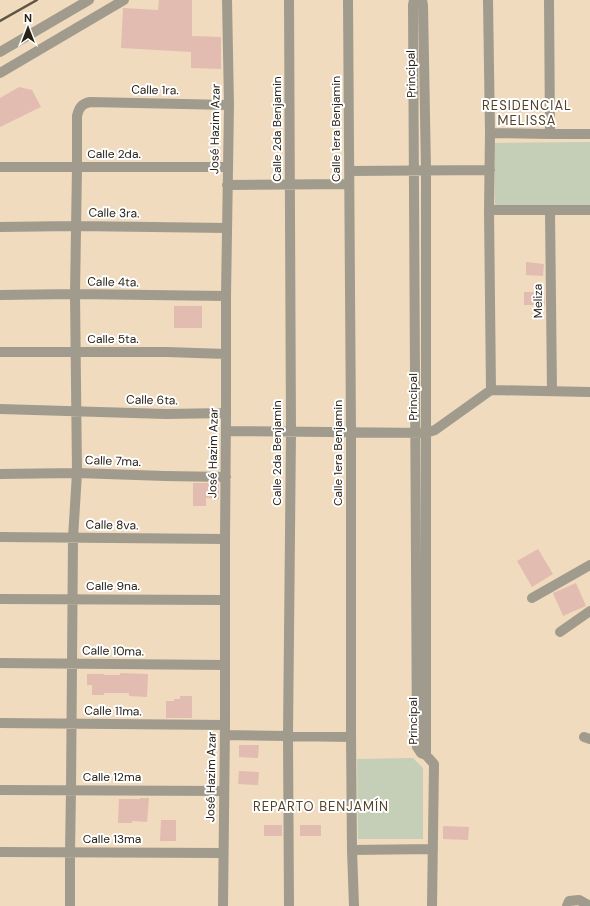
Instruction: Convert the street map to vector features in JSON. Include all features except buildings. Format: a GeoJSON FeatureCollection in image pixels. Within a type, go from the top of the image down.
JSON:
{"type":"FeatureCollection","features":[{"type":"Feature","properties":{"kind":"street"},"geometry":{"type":"LineString","coordinates":[[0,52],[89,0]]}},
{"type":"Feature","properties":{"kind":"street"},"geometry":{"type":"LineString","coordinates":[[0,73],[124,0]]}},
{"type":"Feature","properties":{"kind":"street","name":"José Hazim Azar"},"geometry":{"type":"LineString","coordinates":[[223,906],[226,296],[229,105],[227,0]]}},
{"type":"Feature","properties":{"kind":"street","name":"Calle 2da Benjamin"},"geometry":{"type":"LineString","coordinates":[[288,906],[291,432],[289,0]]}},
{"type":"Feature","properties":{"kind":"street","name":"Calle 1era Benjamin"},"geometry":{"type":"LineString","coordinates":[[348,0],[351,432],[351,737],[354,906]]}},
{"type":"Feature","properties":{"kind":"street","name":"Principal"},"geometry":{"type":"LineString","coordinates":[[414,0],[413,170],[417,747],[421,753],[426,755],[426,170],[424,13],[422,0]]}},
{"type":"Feature","properties":{"kind":"street"},"geometry":{"type":"LineString","coordinates":[[488,0],[491,390]]}},
{"type":"Feature","properties":{"kind":"street"},"geometry":{"type":"LineString","coordinates":[[549,0],[550,134]]}},
{"type":"Feature","properties":{"kind":"street","name":"Calle 1ra."},"geometry":{"type":"LineString","coordinates":[[77,167],[77,116],[78,110],[85,103],[229,105]]}},
{"type":"Feature","properties":{"kind":"street"},"geometry":{"type":"LineString","coordinates":[[490,133],[590,134]]}},
{"type":"Feature","properties":{"kind":"street","name":"Calle 2da."},"geometry":{"type":"LineString","coordinates":[[0,167],[228,167]]}},
{"type":"Feature","properties":{"kind":"street"},"geometry":{"type":"LineString","coordinates":[[70,906],[73,538],[77,473],[75,294],[77,167]]}},
{"type":"Feature","properties":{"kind":"street"},"geometry":{"type":"LineString","coordinates":[[349,171],[490,170]]}},
{"type":"Feature","properties":{"kind":"street"},"geometry":{"type":"LineString","coordinates":[[227,185],[349,184]]}},
{"type":"Feature","properties":{"kind":"street"},"geometry":{"type":"LineString","coordinates":[[489,210],[590,210]]}},
{"type":"Feature","properties":{"kind":"street","name":"Meliza"},"geometry":{"type":"LineString","coordinates":[[550,210],[552,391]]}},
{"type":"Feature","properties":{"kind":"street","name":"Calle 3ra."},"geometry":{"type":"LineString","coordinates":[[0,227],[76,226],[227,228]]}},
{"type":"Feature","properties":{"kind":"street","name":"Calle 4ta."},"geometry":{"type":"LineString","coordinates":[[0,295],[75,294],[226,296]]}},
{"type":"Feature","properties":{"kind":"street","name":"Calle 5ta."},"geometry":{"type":"LineString","coordinates":[[0,352],[167,352],[226,354]]}},
{"type":"Feature","properties":{"kind":"street"},"geometry":{"type":"LineString","coordinates":[[226,431],[426,433],[434,430],[491,390],[590,392]]}},
{"type":"Feature","properties":{"kind":"street","name":"Calle 6ta."},"geometry":{"type":"LineString","coordinates":[[0,409],[166,414],[226,413]]}},
{"type":"Feature","properties":{"kind":"street","name":"Calle 7ma."},"geometry":{"type":"LineString","coordinates":[[0,474],[77,473],[226,477]]}},
{"type":"Feature","properties":{"kind":"street","name":"Calle 8va."},"geometry":{"type":"LineString","coordinates":[[0,537],[225,539]]}},
{"type":"Feature","properties":{"kind":"street"},"geometry":{"type":"LineString","coordinates":[[532,598],[590,565]]}},
{"type":"Feature","properties":{"kind":"street","name":"Calle 9na."},"geometry":{"type":"LineString","coordinates":[[0,599],[225,600]]}},
{"type":"Feature","properties":{"kind":"street"},"geometry":{"type":"LineString","coordinates":[[560,632],[590,611]]}},
{"type":"Feature","properties":{"kind":"street","name":"Calle 10ma."},"geometry":{"type":"LineString","coordinates":[[0,663],[225,665]]}},
{"type":"Feature","properties":{"kind":"street","name":"Calle 11ma."},"geometry":{"type":"LineString","coordinates":[[0,723],[225,725]]}},
{"type":"Feature","properties":{"kind":"street"},"geometry":{"type":"LineString","coordinates":[[225,735],[351,737]]}},
{"type":"Feature","properties":{"kind":"street"},"geometry":{"type":"LineString","coordinates":[[426,755],[434,764],[432,906]]}},
{"type":"Feature","properties":{"kind":"street","name":"Calle 12ma"},"geometry":{"type":"LineString","coordinates":[[0,790],[224,791]]}},
{"type":"Feature","properties":{"kind":"street"},"geometry":{"type":"LineString","coordinates":[[352,850],[433,849]]}},
{"type":"Feature","properties":{"kind":"street","name":"Calle 13ma"},"geometry":{"type":"LineString","coordinates":[[0,852],[223,853]]}},
{"type":"Feature","properties":{"kind":"street"},"geometry":{"type":"LineString","coordinates":[[567,906],[569,902],[579,900],[590,906]]}},
{"type":"Feature","properties":{"kind":"green space"},"geometry":{"type":"Polygon","coordinates":[[[590,142],[590,205],[495,206],[494,143],[590,142]]]}},
{"type":"Feature","properties":{"kind":"green space"},"geometry":{"type":"Polygon","coordinates":[[[413,758],[423,768],[423,839],[358,839],[357,759],[413,758]]]}},
{"type":"Feature","properties":{"kind":"railway"},"geometry":{"type":"LineString","coordinates":[[0,21],[37,0]]}},
{"type":"Feature","properties":{"kind":"district","name":"RESIDENCIAL MELISSA"},"geometry":{"type":"Point","coordinates":[527,112]}},
{"type":"Feature","properties":{"kind":"district","name":"REPARTO BENJAMÍN"},"geometry":{"type":"Point","coordinates":[321,806]}}]}
